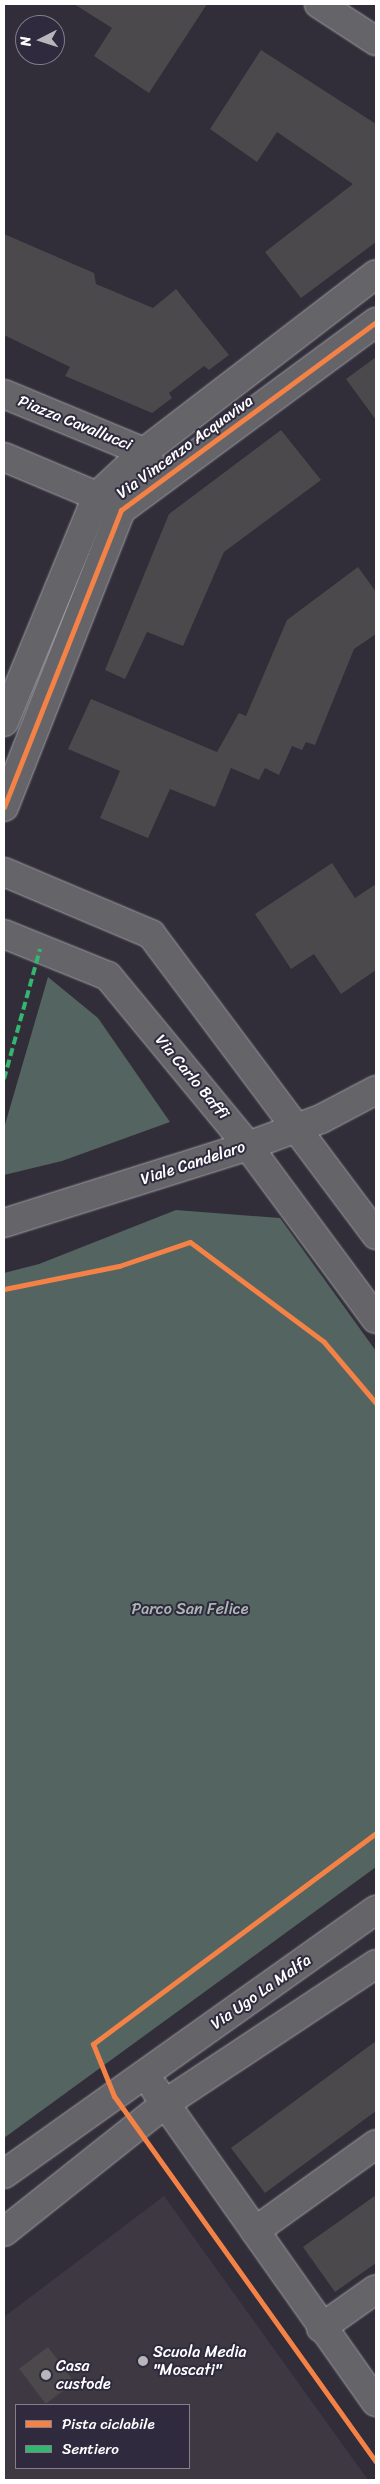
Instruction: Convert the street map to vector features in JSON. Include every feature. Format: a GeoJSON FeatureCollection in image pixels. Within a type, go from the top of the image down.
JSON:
{"type":"FeatureCollection","features":[{"type":"Feature","properties":{"kind":"street"},"geometry":{"type":"LineString","coordinates":[[319,4],[376,41]]}},
{"type":"Feature","properties":{"kind":"street","name":"Via Vincenzo Acquaviva"},"geometry":{"type":"LineString","coordinates":[[4,722],[97,496],[144,452],[376,274]]}},
{"type":"Feature","properties":{"kind":"street","name":"Via Vincenzo Acquaviva"},"geometry":{"type":"LineString","coordinates":[[4,807],[120,510],[376,322]]}},
{"type":"Feature","properties":{"kind":"street","name":"Piazza Cavallucci"},"geometry":{"type":"LineString","coordinates":[[4,394],[144,452],[161,480]]}},
{"type":"Feature","properties":{"kind":"street"},"geometry":{"type":"LineString","coordinates":[[4,457],[97,496]]}},
{"type":"Feature","properties":{"kind":"street"},"geometry":{"type":"LineString","coordinates":[[4,872],[151,934],[298,1127],[376,1235]]}},
{"type":"Feature","properties":{"kind":"street","name":"Via Carlo Baffi"},"geometry":{"type":"LineString","coordinates":[[4,934],[108,976],[248,1146],[376,1319]]}},
{"type":"Feature","properties":{"kind":"street","name":"Viale Candelaro"},"geometry":{"type":"LineString","coordinates":[[4,1223],[248,1146],[298,1127],[376,1090]]}},
{"type":"Feature","properties":{"kind":"street","name":"Via Ugo La Malfa"},"geometry":{"type":"LineString","coordinates":[[4,2174],[376,1910]]}},
{"type":"Feature","properties":{"kind":"street"},"geometry":{"type":"LineString","coordinates":[[4,2232],[166,2104],[376,1964]]}},
{"type":"Feature","properties":{"kind":"street"},"geometry":{"type":"LineString","coordinates":[[145,2074],[321,2328],[376,2402]]}},
{"type":"Feature","properties":{"kind":"street"},"geometry":{"type":"LineString","coordinates":[[255,2231],[376,2144]]}},
{"type":"Feature","properties":{"kind":"street"},"geometry":{"type":"LineString","coordinates":[[321,2328],[376,2289]]}},
{"type":"Feature","properties":{"kind":"shaded area","name":"Scuola Media \"Moscati\""},"geometry":{"type":"Polygon","coordinates":[[[164,2196],[368,2480],[4,2480],[4,2317],[164,2196]]]}},
{"type":"Feature","properties":{"kind":"green space"},"geometry":{"type":"Polygon","coordinates":[[[48,977],[98,1018],[170,1122],[62,1161],[4,1175],[4,1128],[48,977]]]}},
{"type":"Feature","properties":{"kind":"green space","name":"Parco San Felice"},"geometry":{"type":"Polygon","coordinates":[[[176,1210],[280,1218],[376,1351],[376,1867],[4,2138],[4,1273],[39,1264],[176,1210]]]}},
{"type":"Feature","properties":{"kind":"building"},"geometry":{"type":"Polygon","coordinates":[[[74,4],[207,4],[149,93],[94,56],[112,28],[74,4]]]}},
{"type":"Feature","properties":{"kind":"building"},"geometry":{"type":"Polygon","coordinates":[[[261,50],[376,124],[376,242],[301,298],[265,252],[353,184],[277,132],[257,162],[210,129],[261,50]]]}},
{"type":"Feature","properties":{"kind":"building"},"geometry":{"type":"Polygon","coordinates":[[[4,234],[94,273],[96,284],[153,308],[176,289],[229,355],[209,370],[204,366],[169,393],[172,398],[152,413],[65,376],[70,367],[4,335],[4,234]]]}},
{"type":"Feature","properties":{"kind":"building"},"geometry":{"type":"Polygon","coordinates":[[[376,357],[376,420],[346,379],[376,357]]]}},
{"type":"Feature","properties":{"kind":"building"},"geometry":{"type":"Polygon","coordinates":[[[281,430],[321,480],[224,552],[183,646],[147,632],[125,679],[105,670],[169,514],[281,430]]]}},
{"type":"Feature","properties":{"kind":"building"},"geometry":{"type":"Polygon","coordinates":[[[358,567],[376,592],[376,634],[354,649],[315,745],[306,742],[302,750],[292,746],[279,775],[265,768],[259,780],[231,768],[215,807],[170,789],[148,838],[100,818],[120,771],[68,749],[91,699],[217,752],[239,713],[246,716],[287,620],[358,567]]]}},
{"type":"Feature","properties":{"kind":"building"},"geometry":{"type":"Polygon","coordinates":[[[332,863],[355,898],[376,884],[376,970],[341,994],[314,954],[291,969],[255,914],[332,863]]]}},
{"type":"Feature","properties":{"kind":"building"},"geometry":{"type":"Polygon","coordinates":[[[376,2041],[376,2111],[265,2193],[231,2148],[376,2041]]]}},
{"type":"Feature","properties":{"kind":"building"},"geometry":{"type":"Polygon","coordinates":[[[376,2195],[376,2263],[335,2292],[303,2247],[376,2195]]]}},
{"type":"Feature","properties":{"kind":"building","name":"Casa custode"},"geometry":{"type":"Polygon","coordinates":[[[48,2347],[74,2382],[46,2404],[19,2369],[48,2347]]]}},
{"type":"Feature","properties":{"kind":"marked path"},"geometry":{"type":"LineString","coordinates":[[4,1079],[40,949]]}},
{"type":"Feature","properties":{"kind":"cycle path"},"geometry":{"type":"LineString","coordinates":[[4,807],[121,510],[376,322]]}},
{"type":"Feature","properties":{"kind":"cycle path"},"geometry":{"type":"LineString","coordinates":[[4,1289],[119,1266],[190,1242],[324,1342],[376,1403]]}},
{"type":"Feature","properties":{"kind":"cycle path"},"geometry":{"type":"LineString","coordinates":[[376,1833],[93,2044],[114,2096],[376,2462]]}},
{"type":"Feature","properties":{"kind":"place","name":"Scuola Media \"Moscati\""},"geometry":{"type":"Point","coordinates":[143,2361]}},
{"type":"Feature","properties":{"kind":"place","name":"Casa custode"},"geometry":{"type":"Point","coordinates":[46,2375]}}]}
